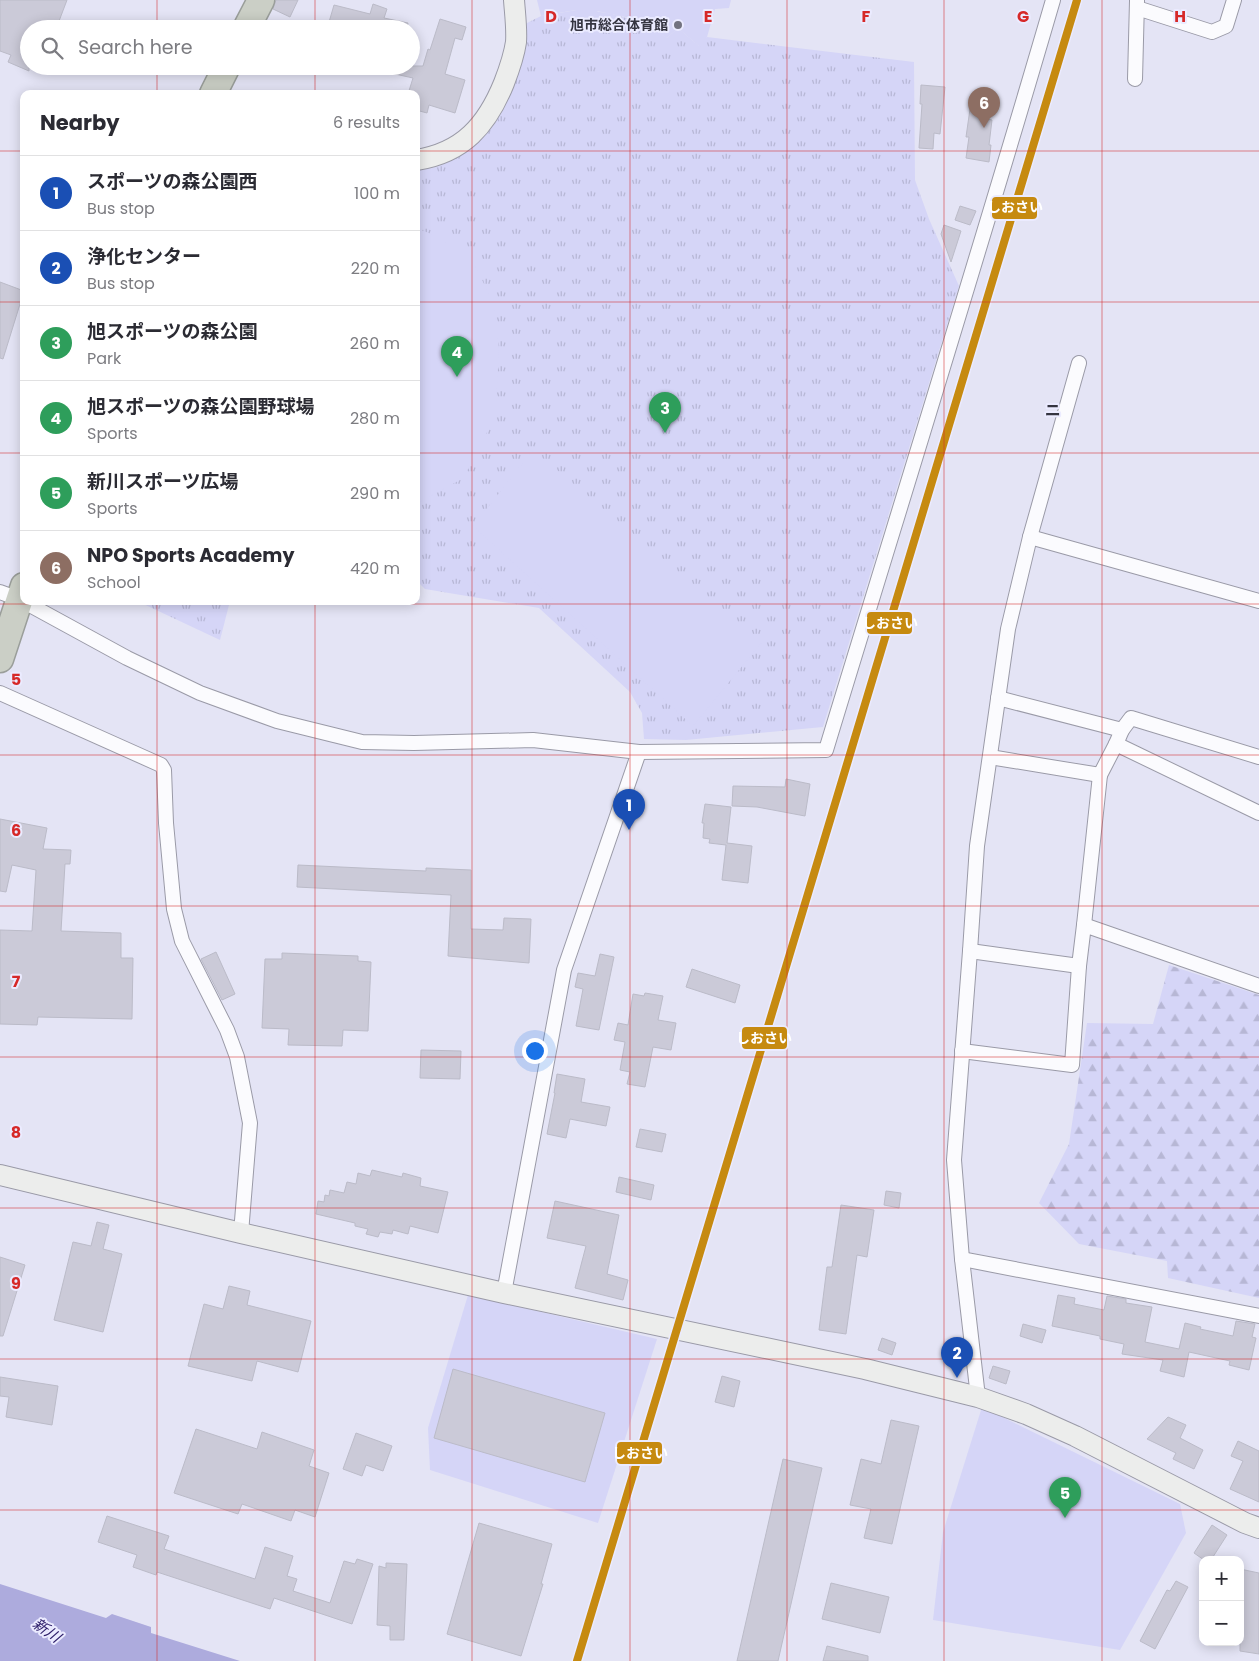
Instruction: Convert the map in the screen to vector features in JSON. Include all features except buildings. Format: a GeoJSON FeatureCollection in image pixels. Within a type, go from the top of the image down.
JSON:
{"type":"FeatureCollection","features":[{"type":"Feature","properties":{"kind":"highway"},"geometry":{"type":"LineString","coordinates":[[251,20],[261,0]]}},
{"type":"Feature","properties":{"kind":"highway"},"geometry":{"type":"LineString","coordinates":[[215,90],[222,75]]}},
{"type":"Feature","properties":{"kind":"highway"},"geometry":{"type":"LineString","coordinates":[[0,659],[14,592]]}},
{"type":"Feature","properties":{"kind":"street"},"geometry":{"type":"LineString","coordinates":[[420,159],[430,158],[463,143],[478,129],[489,114],[509,69],[516,43],[514,0]]}},
{"type":"Feature","properties":{"kind":"street"},"geometry":{"type":"LineString","coordinates":[[36,605],[127,658],[200,693],[277,721],[362,742],[414,743],[533,740],[640,752],[826,750],[951,336],[1000,181],[1053,0]]}},
{"type":"Feature","properties":{"kind":"street"},"geometry":{"type":"LineString","coordinates":[[1135,80],[1137,4],[1212,32],[1226,26],[1234,0]]}},
{"type":"Feature","properties":{"kind":"street"},"geometry":{"type":"LineString","coordinates":[[978,1397],[962,1259],[954,1160],[977,846],[1008,629],[1030,536],[1079,363]]}},
{"type":"Feature","properties":{"kind":"street"},"geometry":{"type":"LineString","coordinates":[[1030,536],[1259,601]]}},
{"type":"Feature","properties":{"kind":"street"},"geometry":{"type":"LineString","coordinates":[[0,693],[161,765],[164,770],[166,823],[174,909],[182,940],[228,1030],[237,1058],[250,1124],[241,1233]]}},
{"type":"Feature","properties":{"kind":"street"},"geometry":{"type":"LineString","coordinates":[[998,698],[1122,730]]}},
{"type":"Feature","properties":{"kind":"street"},"geometry":{"type":"LineString","coordinates":[[962,1051],[1072,1065],[1079,966],[1100,775],[1122,730],[1131,718],[1259,757]]}},
{"type":"Feature","properties":{"kind":"street"},"geometry":{"type":"LineString","coordinates":[[1116,744],[1259,813]]}},
{"type":"Feature","properties":{"kind":"street"},"geometry":{"type":"LineString","coordinates":[[504,1293],[564,970],[640,752]]}},
{"type":"Feature","properties":{"kind":"street"},"geometry":{"type":"LineString","coordinates":[[990,757],[1100,775]]}},
{"type":"Feature","properties":{"kind":"street"},"geometry":{"type":"LineString","coordinates":[[1084,925],[1259,986]]}},
{"type":"Feature","properties":{"kind":"street"},"geometry":{"type":"LineString","coordinates":[[970,951],[1079,966]]}},
{"type":"Feature","properties":{"kind":"street"},"geometry":{"type":"LineString","coordinates":[[0,1175],[241,1233],[504,1293],[865,1369],[978,1397],[1026,1414],[1067,1432],[1245,1523],[1259,1528]]}},
{"type":"Feature","properties":{"kind":"street"},"geometry":{"type":"LineString","coordinates":[[962,1259],[1259,1316]]}},
{"type":"Feature","properties":{"kind":"green space","name":"旭市総合体育館"},"geometry":{"type":"Polygon","coordinates":[[[537,0],[731,0],[729,8],[715,9],[707,37],[700,47],[678,28],[667,38],[630,18],[597,11],[600,17],[586,23],[578,22],[571,17],[576,10],[541,16],[537,0]]]}},
{"type":"Feature","properties":{"kind":"green space"},"geometry":{"type":"Polygon","coordinates":[[[577,10],[602,12],[635,21],[667,38],[678,28],[699,46],[707,37],[914,62],[915,180],[929,219],[959,286],[823,727],[686,740],[644,739],[642,713],[630,692],[539,608],[425,589],[420,584],[420,170],[436,167],[461,156],[492,127],[504,109],[512,89],[524,46],[527,23],[541,16],[577,10]]]}},
{"type":"Feature","properties":{"kind":"green space"},"geometry":{"type":"Polygon","coordinates":[[[420,230],[439,237],[475,265],[494,305],[499,349],[496,405],[480,453],[460,480],[420,502],[420,230]]]}},
{"type":"Feature","properties":{"kind":"green space"},"geometry":{"type":"Polygon","coordinates":[[[533,450],[762,642],[693,726],[473,526],[533,450]]]}},
{"type":"Feature","properties":{"kind":"green space"},"geometry":{"type":"Polygon","coordinates":[[[146,605],[229,605],[220,640],[146,605]]]}},
{"type":"Feature","properties":{"kind":"green space"},"geometry":{"type":"Polygon","coordinates":[[[1169,965],[1259,995],[1259,1298],[1168,1278],[1167,1261],[1079,1244],[1039,1203],[1069,1144],[1087,1023],[1153,1024],[1169,965]]]}},
{"type":"Feature","properties":{"kind":"green space"},"geometry":{"type":"Polygon","coordinates":[[[468,1295],[657,1339],[598,1523],[430,1470],[428,1428],[468,1295]]]}},
{"type":"Feature","properties":{"kind":"green space"},"geometry":{"type":"Polygon","coordinates":[[[982,1407],[1180,1504],[1186,1533],[1120,1650],[933,1620],[943,1532],[982,1407]]]}},
{"type":"Feature","properties":{"kind":"water","name":"新川"},"geometry":{"type":"Polygon","coordinates":[[[0,1584],[106,1618],[112,1614],[151,1627],[151,1633],[240,1661],[0,1661],[0,1584]]]}},
{"type":"Feature","properties":{"kind":"transit line","name":"しおさい"},"geometry":{"type":"LineString","coordinates":[[577,1661],[1077,0]]}},
{"type":"Feature","properties":{"kind":"place","name":"旭市総合体育館"},"geometry":{"type":"Point","coordinates":[678,25]}},
{"type":"Feature","properties":{"kind":"place","name":"NPO Sports Academy"},"geometry":{"type":"Point","coordinates":[984,128]}},
{"type":"Feature","properties":{"kind":"place","name":"旭スポーツの森公園野球場"},"geometry":{"type":"Point","coordinates":[457,377]}},
{"type":"Feature","properties":{"kind":"place","name":"旭スポーツの森公園"},"geometry":{"type":"Point","coordinates":[665,433]}},
{"type":"Feature","properties":{"kind":"place","name":"スポーツの森公園西"},"geometry":{"type":"Point","coordinates":[629,830]}},
{"type":"Feature","properties":{"kind":"place","name":"浄化センター"},"geometry":{"type":"Point","coordinates":[957,1378]}},
{"type":"Feature","properties":{"kind":"place","name":"新川スポーツ広場"},"geometry":{"type":"Point","coordinates":[1065,1518]}},
{"type":"Feature","properties":{"kind":"district","name":"ニ"},"geometry":{"type":"Point","coordinates":[1053,410]}}]}
